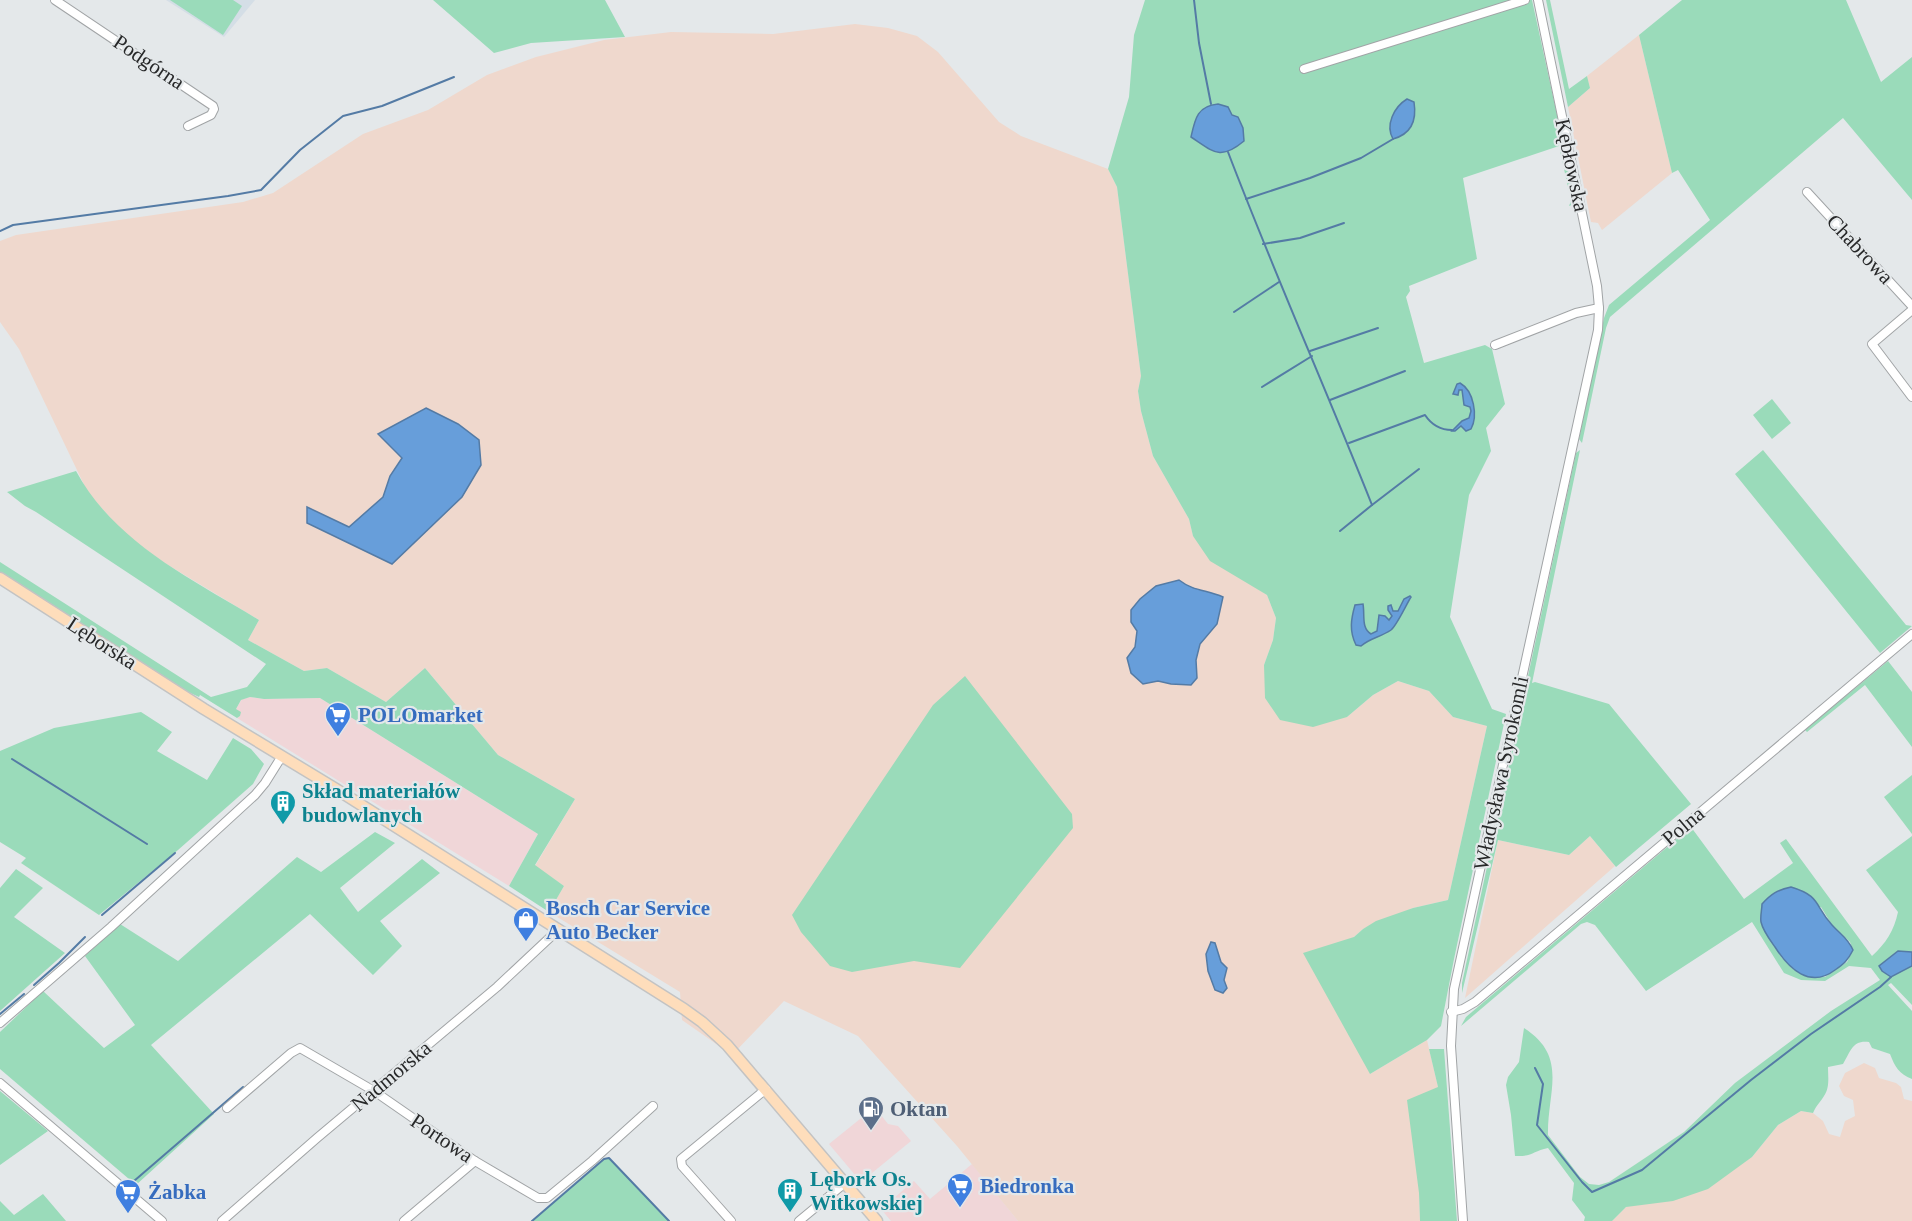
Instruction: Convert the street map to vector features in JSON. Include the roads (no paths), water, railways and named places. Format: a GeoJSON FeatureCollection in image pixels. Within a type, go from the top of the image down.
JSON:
{"type":"FeatureCollection","features":[{"type":"Feature","properties":{"kind":"main road","name":"Lęborska"},"geometry":{"type":"LineString","coordinates":[[0,578],[559,929],[702,1022],[728,1045],[877,1221]]}},
{"type":"Feature","properties":{"kind":"street","name":"Podgórna"},"geometry":{"type":"LineString","coordinates":[[55,0],[213,106],[211,115],[188,126]]}},
{"type":"Feature","properties":{"kind":"street"},"geometry":{"type":"LineString","coordinates":[[1305,69],[1525,0]]}},
{"type":"Feature","properties":{"kind":"street","name":"Kębłowska"},"geometry":{"type":"LineString","coordinates":[[1538,0],[1597,286],[1598,330]]}},
{"type":"Feature","properties":{"kind":"street","name":"Chabrowa"},"geometry":{"type":"LineString","coordinates":[[1807,192],[1912,308],[1872,344],[1912,397]]}},
{"type":"Feature","properties":{"kind":"street"},"geometry":{"type":"LineString","coordinates":[[1495,345],[1576,313],[1599,308]]}},
{"type":"Feature","properties":{"kind":"street","name":"Władysława Syrokomli"},"geometry":{"type":"LineString","coordinates":[[1463,1221],[1451,1046],[1452,1012],[1457,974],[1598,330]]}},
{"type":"Feature","properties":{"kind":"street","name":"Polna"},"geometry":{"type":"LineString","coordinates":[[1452,1012],[1475,1002],[1912,634]]}},
{"type":"Feature","properties":{"kind":"street"},"geometry":{"type":"LineString","coordinates":[[0,1023],[111,927],[255,795],[282,756]]}},
{"type":"Feature","properties":{"kind":"street","name":"Nadmorska"},"geometry":{"type":"LineString","coordinates":[[222,1221],[497,987],[559,929]]}},
{"type":"Feature","properties":{"kind":"street","name":"Portowa"},"geometry":{"type":"LineString","coordinates":[[226,1108],[300,1048],[374,1090],[475,1161],[538,1198],[548,1198],[653,1106]]}},
{"type":"Feature","properties":{"kind":"street"},"geometry":{"type":"LineString","coordinates":[[0,1083],[162,1221]]}},
{"type":"Feature","properties":{"kind":"street"},"geometry":{"type":"LineString","coordinates":[[731,1221],[682,1166],[681,1159],[766,1089]]}},
{"type":"Feature","properties":{"kind":"street"},"geometry":{"type":"LineString","coordinates":[[404,1221],[475,1161]]}},
{"type":"Feature","properties":{"kind":"street"},"geometry":{"type":"LineString","coordinates":[[799,1221],[845,1183]]}},
{"type":"Feature","properties":{"kind":"street"},"geometry":{"type":"LineString","coordinates":[[146,1221],[154,1214]]}},
{"type":"Feature","properties":{"kind":"water"},"geometry":{"type":"Polygon","coordinates":[[[1407,99],[1414,102],[1413,121],[1404,134],[1393,139],[1390,122],[1395,111],[1407,99]]]}},
{"type":"Feature","properties":{"kind":"water"},"geometry":{"type":"Polygon","coordinates":[[[1218,104],[1228,107],[1232,115],[1238,117],[1243,128],[1244,141],[1229,151],[1217,152],[1191,137],[1198,114],[1205,107],[1218,104]]]}},
{"type":"Feature","properties":{"kind":"water"},"geometry":{"type":"Polygon","coordinates":[[[1460,383],[1469,392],[1473,404],[1473,424],[1471,429],[1466,431],[1461,426],[1452,431],[1462,421],[1469,418],[1471,411],[1470,407],[1464,405],[1462,390],[1459,390],[1458,395],[1453,394],[1457,384],[1460,383]]]}},
{"type":"Feature","properties":{"kind":"water"},"geometry":{"type":"Polygon","coordinates":[[[426,408],[458,424],[479,440],[481,465],[462,497],[392,564],[307,523],[307,507],[349,527],[383,497],[390,476],[402,458],[378,434],[426,408]]]}},
{"type":"Feature","properties":{"kind":"water"},"geometry":{"type":"Polygon","coordinates":[[[1179,580],[1223,597],[1217,624],[1200,644],[1196,660],[1197,678],[1191,685],[1158,681],[1143,684],[1131,673],[1127,658],[1135,647],[1137,631],[1131,622],[1131,610],[1156,586],[1179,580]]]}},
{"type":"Feature","properties":{"kind":"water"},"geometry":{"type":"Polygon","coordinates":[[[1410,596],[1391,630],[1361,646],[1356,645],[1351,625],[1355,605],[1363,604],[1365,625],[1371,634],[1377,631],[1379,615],[1389,620],[1392,616],[1388,606],[1391,605],[1393,611],[1398,611],[1404,599],[1410,596]]]}},
{"type":"Feature","properties":{"kind":"water"},"geometry":{"type":"Polygon","coordinates":[[[1791,887],[1808,894],[1816,902],[1826,918],[1853,950],[1843,964],[1826,975],[1817,978],[1809,977],[1794,969],[1781,955],[1762,925],[1762,904],[1775,893],[1791,887]]]}},
{"type":"Feature","properties":{"kind":"water"},"geometry":{"type":"Polygon","coordinates":[[[1211,942],[1215,943],[1221,962],[1227,968],[1224,980],[1227,988],[1223,993],[1215,990],[1208,971],[1206,954],[1211,942]]]}},
{"type":"Feature","properties":{"kind":"water"},"geometry":{"type":"Polygon","coordinates":[[[1898,951],[1912,952],[1912,966],[1891,977],[1879,966],[1898,951]]]}},
{"type":"Feature","properties":{"kind":"waterway"},"geometry":{"type":"LineString","coordinates":[[1194,0],[1199,43],[1211,104]]}},
{"type":"Feature","properties":{"kind":"waterway"},"geometry":{"type":"LineString","coordinates":[[0,231],[13,225],[261,190],[300,150],[343,116],[382,106],[454,77]]}},
{"type":"Feature","properties":{"kind":"waterway"},"geometry":{"type":"LineString","coordinates":[[1246,199],[1361,158],[1393,139]]}},
{"type":"Feature","properties":{"kind":"waterway"},"geometry":{"type":"LineString","coordinates":[[1228,152],[1372,505],[1419,469]]}},
{"type":"Feature","properties":{"kind":"waterway"},"geometry":{"type":"LineString","coordinates":[[1263,244],[1300,238],[1344,223]]}},
{"type":"Feature","properties":{"kind":"waterway"},"geometry":{"type":"LineString","coordinates":[[1234,312],[1279,282]]}},
{"type":"Feature","properties":{"kind":"waterway"},"geometry":{"type":"LineString","coordinates":[[1310,351],[1378,328]]}},
{"type":"Feature","properties":{"kind":"waterway"},"geometry":{"type":"LineString","coordinates":[[1262,387],[1312,356]]}},
{"type":"Feature","properties":{"kind":"waterway"},"geometry":{"type":"LineString","coordinates":[[1330,400],[1405,371]]}},
{"type":"Feature","properties":{"kind":"waterway"},"geometry":{"type":"LineString","coordinates":[[1349,443],[1425,415],[1436,426],[1452,430]]}},
{"type":"Feature","properties":{"kind":"waterway"},"geometry":{"type":"LineString","coordinates":[[1340,531],[1372,505]]}},
{"type":"Feature","properties":{"kind":"waterway"},"geometry":{"type":"LineString","coordinates":[[12,759],[147,844]]}},
{"type":"Feature","properties":{"kind":"waterway"},"geometry":{"type":"LineString","coordinates":[[102,915],[175,853]]}},
{"type":"Feature","properties":{"kind":"waterway"},"geometry":{"type":"LineString","coordinates":[[34,985],[85,937]]}},
{"type":"Feature","properties":{"kind":"waterway"},"geometry":{"type":"LineString","coordinates":[[1535,1068],[1543,1084],[1537,1125],[1592,1192],[1642,1170],[1751,1080],[1891,977]]}},
{"type":"Feature","properties":{"kind":"waterway"},"geometry":{"type":"LineString","coordinates":[[0,1014],[24,994]]}},
{"type":"Feature","properties":{"kind":"waterway"},"geometry":{"type":"LineString","coordinates":[[134,1181],[243,1087]]}},
{"type":"Feature","properties":{"kind":"waterway"},"geometry":{"type":"LineString","coordinates":[[532,1221],[604,1159],[609,1158],[669,1221]]}},
{"type":"Feature","properties":{"kind":"place","name":"POLOmarket"},"geometry":{"type":"Point","coordinates":[338,738]}},
{"type":"Feature","properties":{"kind":"place","name":"Skład materiałów budowlanych"},"geometry":{"type":"Point","coordinates":[283,826]}},
{"type":"Feature","properties":{"kind":"place","name":"Bosch Car Service Auto Becker"},"geometry":{"type":"Point","coordinates":[526,943]}},
{"type":"Feature","properties":{"kind":"place","name":"Oktan"},"geometry":{"type":"Point","coordinates":[871,1132]}},
{"type":"Feature","properties":{"kind":"place","name":"Biedronka"},"geometry":{"type":"Point","coordinates":[960,1209]}},
{"type":"Feature","properties":{"kind":"place","name":"Lębork Os. Witkowskiej"},"geometry":{"type":"Point","coordinates":[790,1214]}},
{"type":"Feature","properties":{"kind":"place","name":"Żabka"},"geometry":{"type":"Point","coordinates":[128,1215]}}]}
